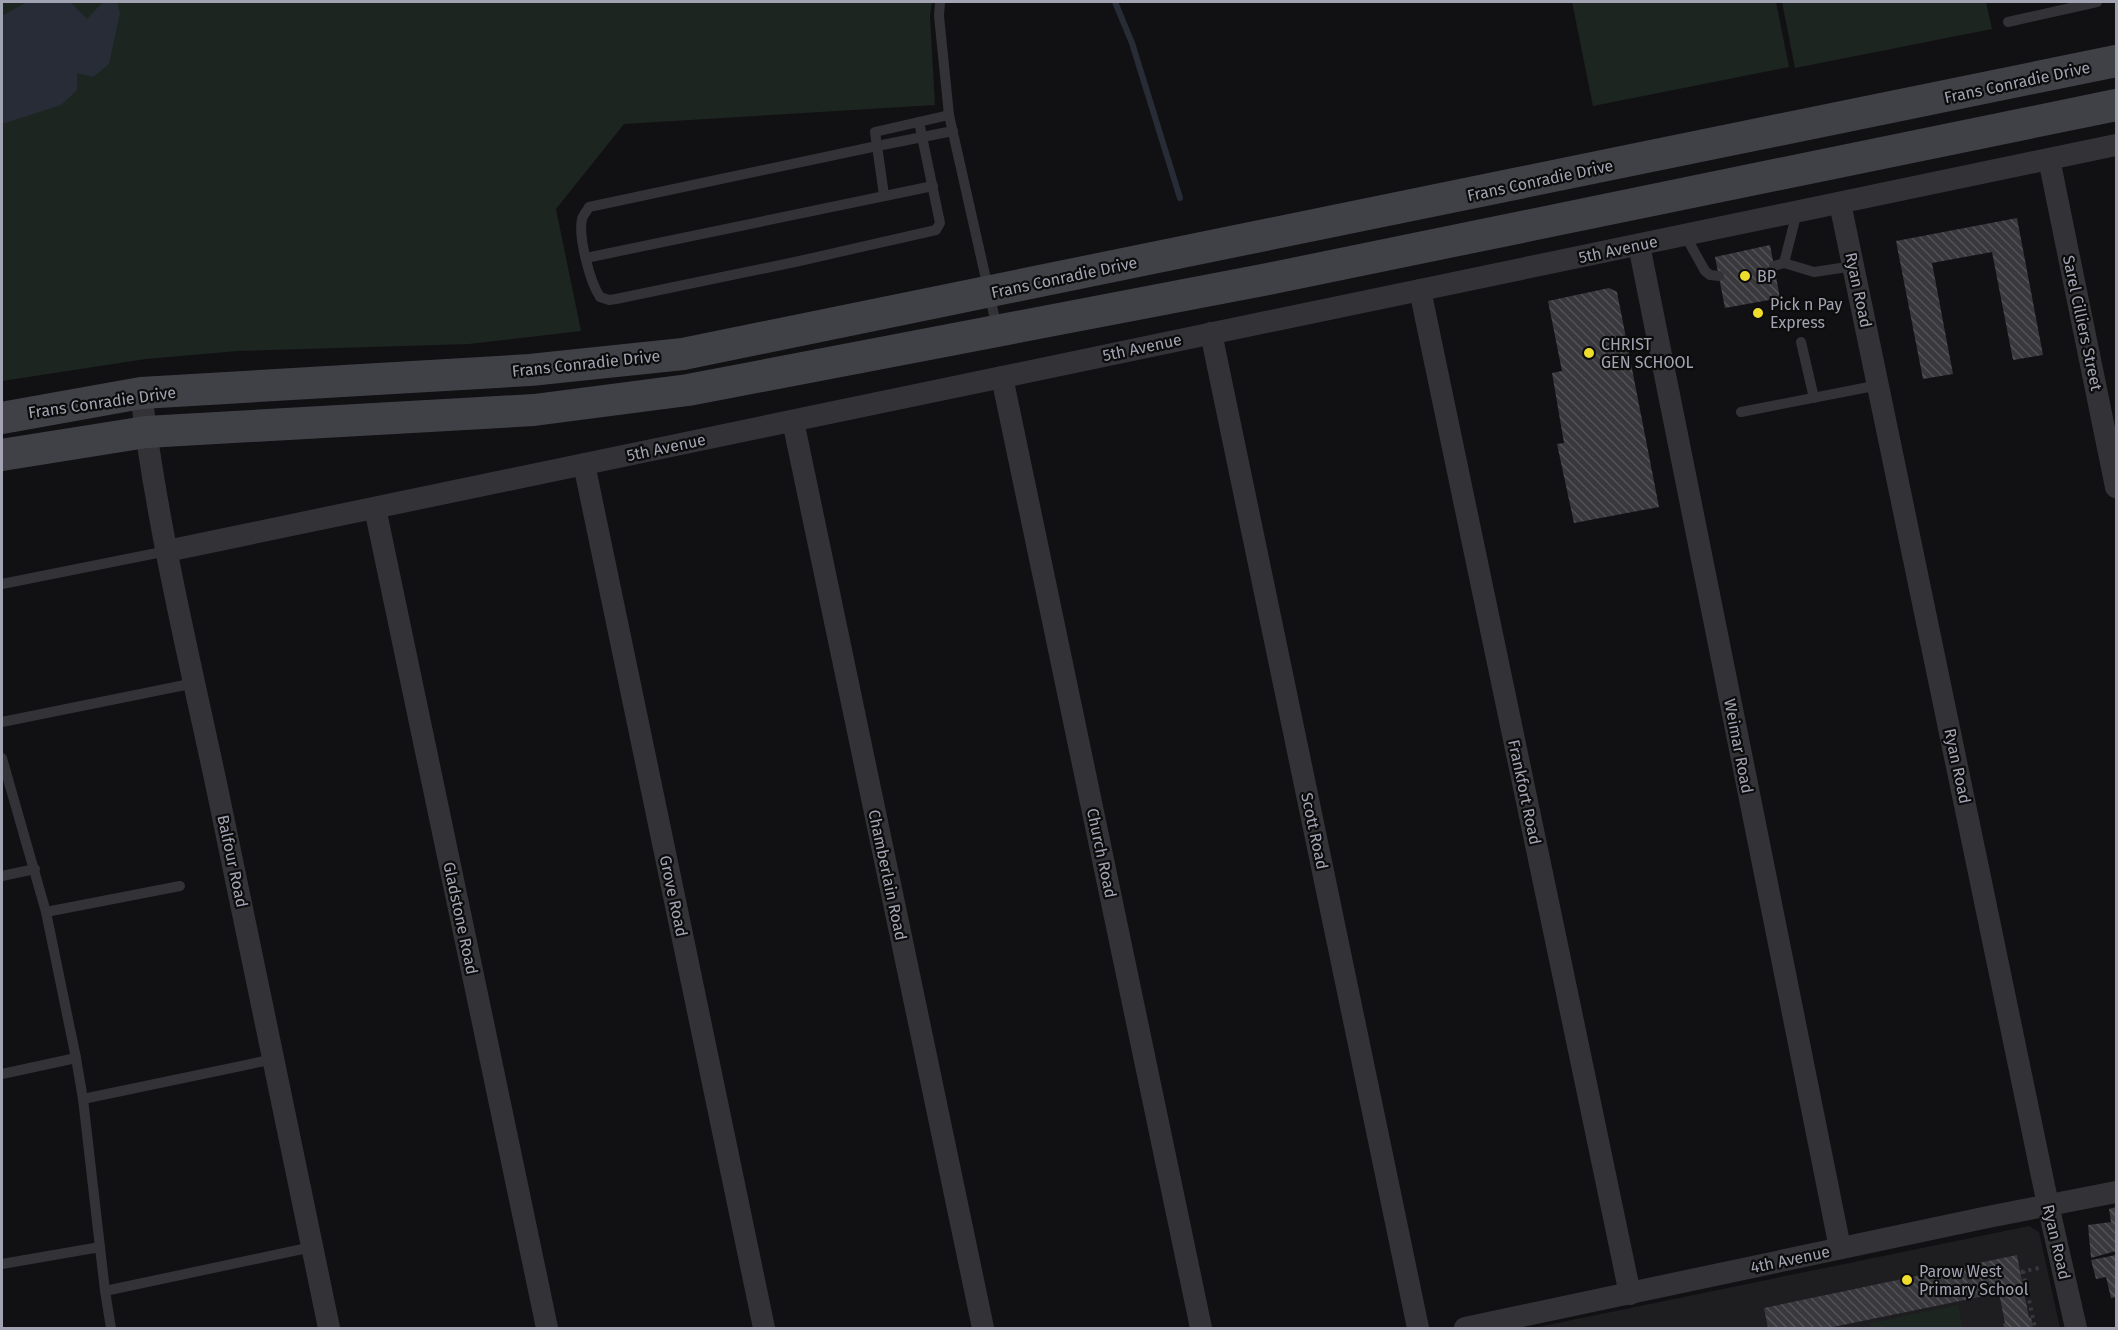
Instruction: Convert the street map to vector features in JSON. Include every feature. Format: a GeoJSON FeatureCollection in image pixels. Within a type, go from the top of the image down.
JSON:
{"type":"FeatureCollection","features":[{"type":"Feature","properties":{"kind":"main road","name":"Frans Conradie Drive"},"geometry":{"type":"LineString","coordinates":[[2,418],[141,393],[530,370],[682,354],[2116,61]]}},
{"type":"Feature","properties":{"kind":"main road"},"geometry":{"type":"LineString","coordinates":[[2,455],[146,432],[534,410],[688,390],[1268,279],[2116,105]]}},
{"type":"Feature","properties":{"kind":"street","name":"5th Avenue"},"geometry":{"type":"LineString","coordinates":[[167,551],[2116,145]]}},
{"type":"Feature","properties":{"kind":"street","name":"Sarel Cilliers Street"},"geometry":{"type":"LineString","coordinates":[[2049,159],[2116,486]]}},
{"type":"Feature","properties":{"kind":"street","name":"Ryan Road"},"geometry":{"type":"LineString","coordinates":[[1840,203],[1880,385],[2076,1329]]}},
{"type":"Feature","properties":{"kind":"street","name":"Weimar Road"},"geometry":{"type":"LineString","coordinates":[[1639,244],[1840,1248]]}},
{"type":"Feature","properties":{"kind":"street","name":"Frankfort Road"},"geometry":{"type":"LineString","coordinates":[[1420,290],[1630,1294]]}},
{"type":"Feature","properties":{"kind":"street","name":"Scott Road"},"geometry":{"type":"LineString","coordinates":[[1211,333],[1418,1329]]}},
{"type":"Feature","properties":{"kind":"street","name":"Church Road"},"geometry":{"type":"LineString","coordinates":[[1002,377],[1201,1329]]}},
{"type":"Feature","properties":{"kind":"street","name":"Balfour Road"},"geometry":{"type":"LineString","coordinates":[[141,393],[167,551],[329,1329]]}},
{"type":"Feature","properties":{"kind":"street","name":"Chamberlain Road"},"geometry":{"type":"LineString","coordinates":[[793,421],[983,1329]]}},
{"type":"Feature","properties":{"kind":"street","name":"Grove Road"},"geometry":{"type":"LineString","coordinates":[[584,464],[764,1329]]}},
{"type":"Feature","properties":{"kind":"street","name":"Gladstone Road"},"geometry":{"type":"LineString","coordinates":[[375,508],[547,1329]]}},
{"type":"Feature","properties":{"kind":"street","name":"4th Avenue"},"geometry":{"type":"LineString","coordinates":[[1465,1329],[1840,1248],[2116,1192]]}},
{"type":"Feature","properties":{"kind":"lane"},"geometry":{"type":"LineString","coordinates":[[940,2],[939,16],[949,115],[998,330]]}},
{"type":"Feature","properties":{"kind":"lane"},"geometry":{"type":"LineString","coordinates":[[2008,22],[2097,2]]}},
{"type":"Feature","properties":{"kind":"lane"},"geometry":{"type":"LineString","coordinates":[[884,195],[875,132],[949,115]]}},
{"type":"Feature","properties":{"kind":"lane"},"geometry":{"type":"LineString","coordinates":[[920,122],[924,137],[940,223],[936,230],[609,300],[600,297],[594,288],[582,235],[582,218],[589,207],[877,146],[924,137],[952,131]]}},
{"type":"Feature","properties":{"kind":"lane"},"geometry":{"type":"LineString","coordinates":[[586,258],[933,186]]}},
{"type":"Feature","properties":{"kind":"lane"},"geometry":{"type":"LineString","coordinates":[[1798,212],[1779,265],[1814,272],[1855,266]]}},
{"type":"Feature","properties":{"kind":"lane"},"geometry":{"type":"LineString","coordinates":[[1684,235],[1705,271],[1710,275],[1719,276]]}},
{"type":"Feature","properties":{"kind":"lane"},"geometry":{"type":"LineString","coordinates":[[1801,342],[1814,398]]}},
{"type":"Feature","properties":{"kind":"lane"},"geometry":{"type":"LineString","coordinates":[[1741,412],[1880,385]]}},
{"type":"Feature","properties":{"kind":"lane"},"geometry":{"type":"LineString","coordinates":[[2,584],[167,551]]}},
{"type":"Feature","properties":{"kind":"lane"},"geometry":{"type":"LineString","coordinates":[[2,722],[195,683]]}},
{"type":"Feature","properties":{"kind":"lane"},"geometry":{"type":"LineString","coordinates":[[2,758],[46,912],[76,1058],[111,1329]]}},
{"type":"Feature","properties":{"kind":"lane"},"geometry":{"type":"LineString","coordinates":[[2,876],[35,869]]}},
{"type":"Feature","properties":{"kind":"lane"},"geometry":{"type":"LineString","coordinates":[[46,912],[180,886]]}},
{"type":"Feature","properties":{"kind":"lane"},"geometry":{"type":"LineString","coordinates":[[2,1074],[76,1058]]}},
{"type":"Feature","properties":{"kind":"lane"},"geometry":{"type":"LineString","coordinates":[[83,1099],[274,1058]]}},
{"type":"Feature","properties":{"kind":"lane"},"geometry":{"type":"LineString","coordinates":[[2,1264],[100,1247]]}},
{"type":"Feature","properties":{"kind":"lane"},"geometry":{"type":"LineString","coordinates":[[105,1291],[312,1247]]}},
{"type":"Feature","properties":{"kind":"path"},"geometry":{"type":"LineString","coordinates":[[2035,1329],[2022,1271],[2050,1265]]}},
{"type":"Feature","properties":{"kind":"shaded area"},"geometry":{"type":"Polygon","coordinates":[[[2,2],[932,2],[930,16],[935,105],[624,124],[556,209],[581,331],[469,344],[238,351],[146,359],[2,381],[2,2]]]}},
{"type":"Feature","properties":{"kind":"shaded area"},"geometry":{"type":"Polygon","coordinates":[[[27,2],[70,2],[87,19],[103,2],[117,2],[120,13],[109,64],[93,77],[77,73],[77,90],[61,105],[2,124],[2,16],[27,2]]]}},
{"type":"Feature","properties":{"kind":"shaded area"},"geometry":{"type":"Polygon","coordinates":[[[1572,2],[1776,2],[1789,67],[1593,106],[1572,2]]]}},
{"type":"Feature","properties":{"kind":"shaded area"},"geometry":{"type":"Polygon","coordinates":[[[1782,2],[1986,2],[1992,29],[1795,68],[1782,2]]]}},
{"type":"Feature","properties":{"kind":"shaded area","name":"Parow West Primary School"},"geometry":{"type":"Polygon","coordinates":[[[2029,1226],[2039,1232],[2060,1328],[1533,1328],[2029,1226]]]}},
{"type":"Feature","properties":{"kind":"shaded area"},"geometry":{"type":"Polygon","coordinates":[[[1958,1305],[1963,1328],[1871,1328],[1870,1323],[1958,1305]]]}},
{"type":"Feature","properties":{"kind":"building"},"geometry":{"type":"Polygon","coordinates":[[[2017,218],[2043,355],[2013,360],[1992,252],[1932,263],[1953,374],[1923,379],[1896,241],[2017,218]]]}},
{"type":"Feature","properties":{"kind":"building"},"geometry":{"type":"Polygon","coordinates":[[[1770,245],[1780,298],[1725,308],[1715,257],[1770,245]]]}},
{"type":"Feature","properties":{"kind":"building"},"geometry":{"type":"Polygon","coordinates":[[[1609,288],[1617,292],[1659,507],[1574,523],[1557,444],[1564,443],[1552,373],[1562,371],[1548,301],[1609,288]]]}},
{"type":"Feature","properties":{"kind":"building"},"geometry":{"type":"Polygon","coordinates":[[[2116,1207],[2116,1251],[2091,1258],[2088,1225],[2111,1222],[2109,1209],[2116,1207]]]}},
{"type":"Feature","properties":{"kind":"building"},"geometry":{"type":"Polygon","coordinates":[[[2017,1255],[2033,1328],[2004,1328],[1999,1293],[1828,1328],[1768,1328],[1764,1308],[2017,1255]]]}},
{"type":"Feature","properties":{"kind":"building"},"geometry":{"type":"Polygon","coordinates":[[[2116,1255],[2116,1297],[2111,1298],[2106,1277],[2096,1279],[2091,1260],[2116,1255]]]}},
{"type":"Feature","properties":{"kind":"waterway"},"geometry":{"type":"LineString","coordinates":[[1115,2],[1132,43],[1180,198]]}},
{"type":"Feature","properties":{"kind":"place","name":"BP"},"geometry":{"type":"Point","coordinates":[1745,276]}},
{"type":"Feature","properties":{"kind":"place","name":"Pick n Pay Express"},"geometry":{"type":"Point","coordinates":[1758,313]}},
{"type":"Feature","properties":{"kind":"place","name":"CHRIST GEN SCHOOL"},"geometry":{"type":"Point","coordinates":[1589,353]}},
{"type":"Feature","properties":{"kind":"place","name":"Parow West Primary School"},"geometry":{"type":"Point","coordinates":[1907,1280]}}]}
